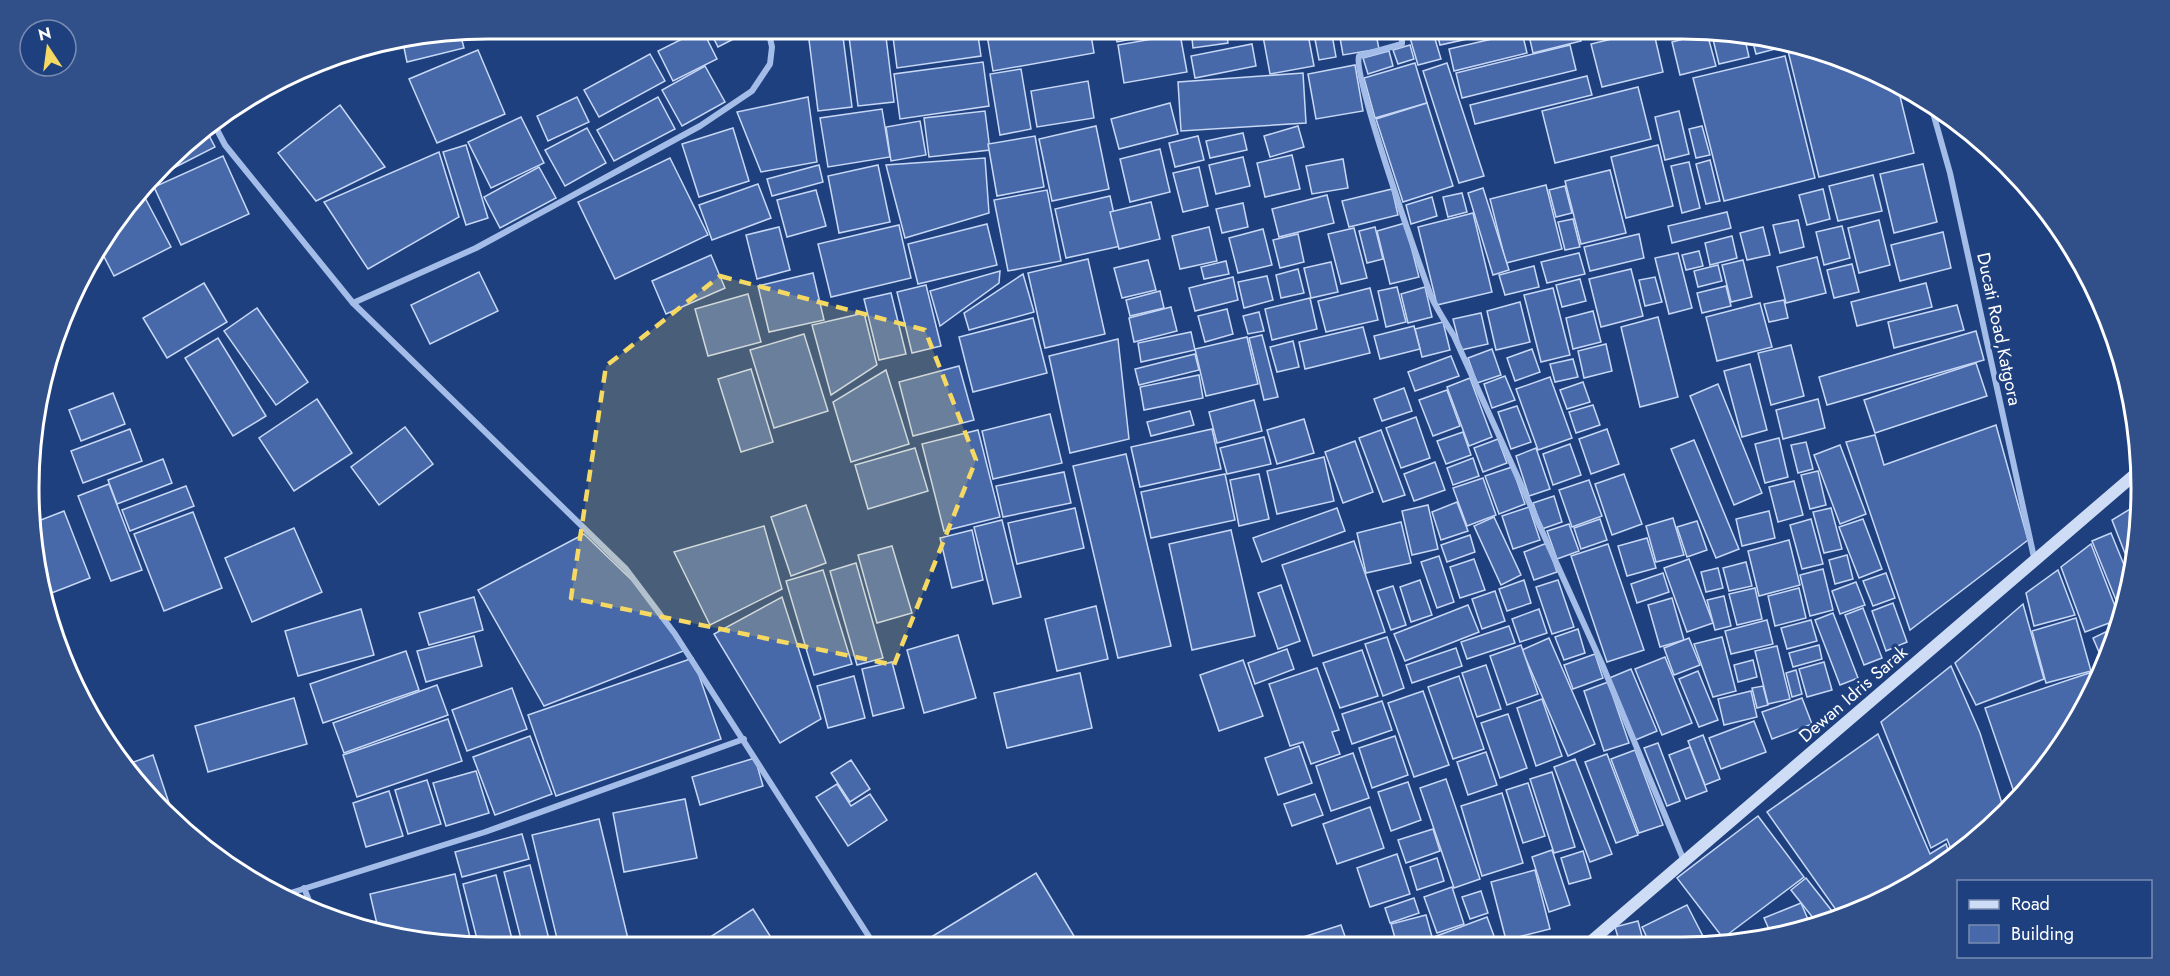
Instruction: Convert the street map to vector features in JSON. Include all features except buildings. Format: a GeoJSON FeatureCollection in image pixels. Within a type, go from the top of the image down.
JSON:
{"type":"FeatureCollection","features":[{"type":"Feature","properties":{"kind":"main road","name":"Dewan Idris Sarak"},"geometry":{"type":"LineString","coordinates":[[1596,937],[2131,478]]}},
{"type":"Feature","properties":{"kind":"street"},"geometry":{"type":"LineString","coordinates":[[353,303],[476,248],[700,126],[752,91],[770,64],[770,39]]}},
{"type":"Feature","properties":{"kind":"street"},"geometry":{"type":"LineString","coordinates":[[1402,39],[1402,44],[1359,56],[1357,67],[1367,106],[1432,298],[1454,336],[1602,664],[1684,862]]}},
{"type":"Feature","properties":{"kind":"street","name":"Ducati Road,Katgora"},"geometry":{"type":"LineString","coordinates":[[1934,117],[1950,173],[2035,562]]}},
{"type":"Feature","properties":{"kind":"street"},"geometry":{"type":"LineString","coordinates":[[217,130],[225,145],[353,303],[626,569],[675,634],[869,937]]}},
{"type":"Feature","properties":{"kind":"street"},"geometry":{"type":"LineString","coordinates":[[292,892],[485,832],[744,739]]}},
{"type":"Feature","properties":{"kind":"street"},"geometry":{"type":"LineString","coordinates":[[304,888],[309,900]]}},
{"type":"Feature","properties":{"kind":"highlighted area"},"geometry":{"type":"Polygon","coordinates":[[[720,276],[925,330],[976,460],[894,665],[571,598],[606,366],[720,276]]]}}]}
